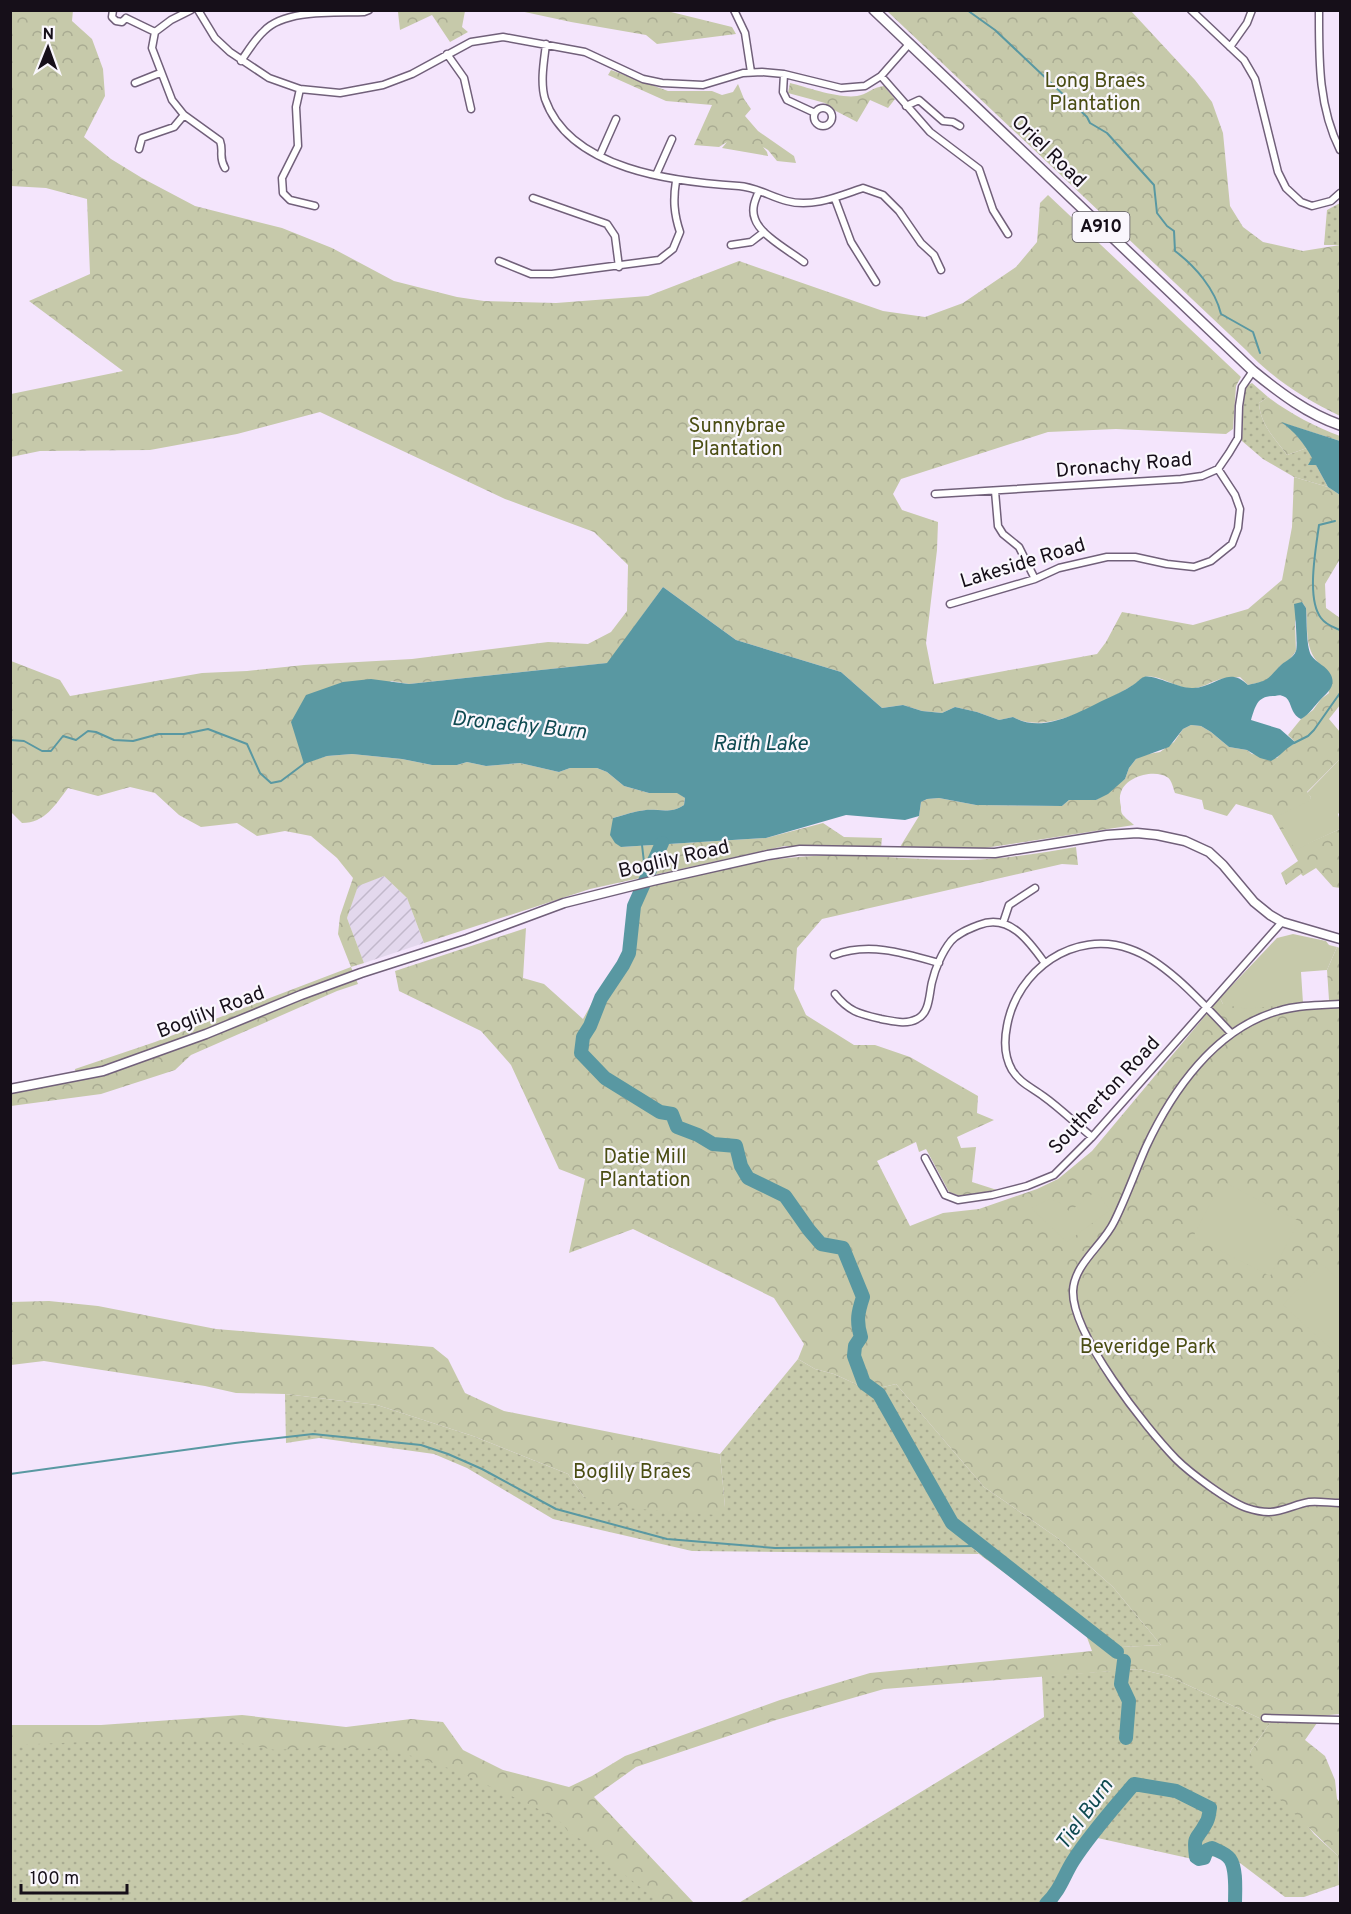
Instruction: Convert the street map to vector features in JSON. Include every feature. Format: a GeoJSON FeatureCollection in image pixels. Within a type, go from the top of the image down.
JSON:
{"type":"FeatureCollection","features":[{"type":"Feature","properties":{"kind":"main road","name":"Oriel Road"},"geometry":{"type":"LineString","coordinates":[[874,10],[1253,371],[1287,398],[1327,421],[1341,425]]}},
{"type":"Feature","properties":{"kind":"main road","name":"Boglily Road"},"geometry":{"type":"LineString","coordinates":[[10,1089],[103,1071],[206,1034],[361,973],[467,939],[564,903],[652,881],[800,850],[995,853],[1107,835],[1137,833],[1178,839],[1209,852],[1259,908],[1282,922],[1341,939]]}},
{"type":"Feature","properties":{"kind":"street"},"geometry":{"type":"LineString","coordinates":[[113,10],[112,16],[116,21],[126,18]]}},
{"type":"Feature","properties":{"kind":"street"},"geometry":{"type":"LineString","coordinates":[[126,10],[126,18]]}},
{"type":"Feature","properties":{"kind":"street"},"geometry":{"type":"LineString","coordinates":[[191,10],[171,20],[155,32],[152,48],[172,100],[184,115],[220,141],[222,146],[220,160],[225,168]]}},
{"type":"Feature","properties":{"kind":"street"},"geometry":{"type":"LineString","coordinates":[[198,10],[215,38],[241,61],[269,78],[300,89],[340,93],[383,85],[412,74],[471,42],[503,37],[585,52],[643,79],[662,83],[704,85],[751,72],[784,74],[841,88],[865,86],[880,76],[910,43]]}},
{"type":"Feature","properties":{"kind":"street"},"geometry":{"type":"LineString","coordinates":[[241,61],[265,29],[298,13],[369,10]]}},
{"type":"Feature","properties":{"kind":"street"},"geometry":{"type":"LineString","coordinates":[[734,10],[745,33],[751,72]]}},
{"type":"Feature","properties":{"kind":"street"},"geometry":{"type":"LineString","coordinates":[[1191,10],[1244,60],[1255,79],[1278,172],[1286,188],[1301,202],[1311,206],[1331,201],[1341,194]]}},
{"type":"Feature","properties":{"kind":"street"},"geometry":{"type":"LineString","coordinates":[[1230,47],[1247,23],[1252,10]]}},
{"type":"Feature","properties":{"kind":"street"},"geometry":{"type":"LineString","coordinates":[[1319,10],[1321,87],[1327,116],[1341,150]]}},
{"type":"Feature","properties":{"kind":"street"},"geometry":{"type":"LineString","coordinates":[[126,18],[155,32]]}},
{"type":"Feature","properties":{"kind":"street"},"geometry":{"type":"LineString","coordinates":[[546,44],[544,97],[554,117],[574,141],[611,162],[676,181],[742,186],[789,202],[835,199],[863,188],[884,195],[899,211],[921,243],[934,255],[941,270]]}},
{"type":"Feature","properties":{"kind":"street"},"geometry":{"type":"LineString","coordinates":[[447,54],[464,78],[471,109]]}},
{"type":"Feature","properties":{"kind":"street"},"geometry":{"type":"LineString","coordinates":[[135,83],[160,73]]}},
{"type":"Feature","properties":{"kind":"street"},"geometry":{"type":"LineString","coordinates":[[784,74],[783,93],[787,100],[815,113]]}},
{"type":"Feature","properties":{"kind":"street"},"geometry":{"type":"LineString","coordinates":[[880,76],[930,132],[979,169],[993,210],[1008,234]]}},
{"type":"Feature","properties":{"kind":"street"},"geometry":{"type":"LineString","coordinates":[[300,89],[296,107],[299,140],[297,150],[282,177],[283,193],[290,200],[315,206]]}},
{"type":"Feature","properties":{"kind":"street"},"geometry":{"type":"LineString","coordinates":[[906,106],[919,99],[943,121],[953,122],[960,126]]}},
{"type":"Feature","properties":{"kind":"street"},"geometry":{"type":"LineString","coordinates":[[142,138],[174,127],[184,115]]}},
{"type":"Feature","properties":{"kind":"street"},"geometry":{"type":"LineString","coordinates":[[600,155],[616,119]]}},
{"type":"Feature","properties":{"kind":"street"},"geometry":{"type":"LineString","coordinates":[[134,132],[142,138]]}},
{"type":"Feature","properties":{"kind":"street"},"geometry":{"type":"LineString","coordinates":[[139,149],[142,138]]}},
{"type":"Feature","properties":{"kind":"street"},"geometry":{"type":"LineString","coordinates":[[656,175],[672,139]]}},
{"type":"Feature","properties":{"kind":"street"},"geometry":{"type":"LineString","coordinates":[[211,163],[220,160]]}},
{"type":"Feature","properties":{"kind":"street"},"geometry":{"type":"LineString","coordinates":[[500,261],[531,274],[552,274],[659,260],[673,249],[680,232],[673,199],[676,181]]}},
{"type":"Feature","properties":{"kind":"street"},"geometry":{"type":"LineString","coordinates":[[759,191],[753,206],[754,219],[764,232],[804,262]]}},
{"type":"Feature","properties":{"kind":"street"},"geometry":{"type":"LineString","coordinates":[[533,198],[607,224],[615,236],[619,267]]}},
{"type":"Feature","properties":{"kind":"street"},"geometry":{"type":"LineString","coordinates":[[835,199],[851,242],[876,282]]}},
{"type":"Feature","properties":{"kind":"street"},"geometry":{"type":"LineString","coordinates":[[731,245],[751,242],[764,232]]}},
{"type":"Feature","properties":{"kind":"street","name":"Dronachy Road"},"geometry":{"type":"LineString","coordinates":[[935,494],[1202,476],[1218,469],[1235,436],[1242,387],[1253,371]]}},
{"type":"Feature","properties":{"kind":"street","name":"Lakeside Road"},"geometry":{"type":"LineString","coordinates":[[950,604],[1035,579],[1059,568],[1107,557],[1135,557],[1194,567],[1211,561],[1232,544],[1238,528],[1240,509],[1218,469]]}},
{"type":"Feature","properties":{"kind":"street"},"geometry":{"type":"LineString","coordinates":[[995,491],[998,526],[1003,534],[1019,547],[1035,579]]}},
{"type":"Feature","properties":{"kind":"street"},"geometry":{"type":"LineString","coordinates":[[1003,923],[1009,905],[1035,888]]}},
{"type":"Feature","properties":{"kind":"street","name":"Southerton Road"},"geometry":{"type":"LineString","coordinates":[[925,1158],[945,1195],[958,1200],[992,1195],[1027,1186],[1054,1175],[1092,1137],[1282,922]]}},
{"type":"Feature","properties":{"kind":"street"},"geometry":{"type":"LineString","coordinates":[[834,994],[843,1005],[858,1014],[901,1023],[918,1019],[927,1008],[932,982],[951,941],[961,933],[983,924],[1003,923],[1027,938],[1044,962]]}},
{"type":"Feature","properties":{"kind":"street"},"geometry":{"type":"LineString","coordinates":[[1092,1137],[1043,1095],[1020,1081],[1013,1072],[1005,1051],[1006,1029],[1013,1003],[1025,982],[1044,962],[1076,947],[1101,944],[1129,948],[1160,965],[1231,1033]]}},
{"type":"Feature","properties":{"kind":"street"},"geometry":{"type":"LineString","coordinates":[[834,955],[848,950],[872,949],[896,951],[939,963]]}},
{"type":"Feature","properties":{"kind":"street"},"geometry":{"type":"LineString","coordinates":[[1341,1004],[1278,1011],[1255,1020],[1231,1033],[1192,1072],[1167,1108],[1147,1145],[1114,1223],[1081,1269],[1074,1283],[1073,1295],[1081,1322],[1120,1391],[1181,1463],[1220,1493],[1245,1508],[1269,1512],[1309,1502],[1341,1503]]}},
{"type":"Feature","properties":{"kind":"street"},"geometry":{"type":"LineString","coordinates":[[1265,1718],[1341,1720]]}},
{"type":"Feature","properties":{"kind":"shaded area"},"geometry":{"type":"Polygon","coordinates":[[[384,876],[407,898],[424,943],[364,963],[347,918],[358,885],[384,876]]]}},
{"type":"Feature","properties":{"kind":"green space","name":"Sunnybrae Plantation"},"geometry":{"type":"Polygon","coordinates":[[[73,10],[72,21],[92,39],[103,69],[105,96],[84,137],[111,159],[195,206],[282,228],[332,248],[394,281],[457,297],[484,301],[556,303],[648,296],[739,261],[883,311],[925,317],[963,303],[1016,267],[1037,242],[1040,203],[1048,195],[1241,377],[1236,386],[1233,429],[1226,434],[1116,429],[1048,432],[901,479],[893,494],[902,510],[938,522],[926,643],[934,684],[1097,654],[1122,612],[1193,625],[1248,609],[1282,580],[1292,527],[1294,477],[1328,487],[1340,495],[1340,559],[1325,584],[1326,608],[1340,618],[1340,705],[1329,719],[1340,732],[1340,759],[1307,792],[1311,797],[1295,849],[1340,829],[1340,888],[1333,887],[1316,868],[1303,876],[1301,874],[1286,885],[1281,873],[1298,861],[1272,815],[1236,804],[1227,816],[1204,809],[1202,800],[1175,793],[1169,778],[1155,774],[1141,776],[1128,782],[1121,792],[1122,813],[1134,825],[985,848],[900,847],[919,816],[921,802],[927,799],[939,798],[976,805],[1062,806],[1069,800],[1096,800],[1125,779],[1136,759],[1143,755],[1160,752],[1174,742],[1183,729],[1191,725],[1201,726],[1229,747],[1277,758],[1285,748],[1296,743],[1288,735],[1301,719],[1329,693],[1322,666],[1312,654],[1307,632],[1306,608],[1302,602],[1295,622],[1296,651],[1266,681],[1248,685],[1240,677],[1226,678],[1192,688],[1148,677],[1074,715],[1041,723],[1026,722],[1013,717],[999,720],[955,707],[942,713],[922,711],[903,705],[882,708],[841,672],[736,640],[663,587],[608,663],[409,684],[391,681],[304,763],[327,756],[352,754],[402,759],[432,765],[457,765],[467,762],[486,766],[520,763],[559,772],[570,768],[597,768],[607,772],[624,786],[649,793],[678,793],[685,798],[684,805],[675,809],[643,811],[613,818],[621,847],[766,838],[823,823],[844,837],[882,838],[881,847],[785,846],[590,889],[424,943],[407,898],[384,876],[358,886],[347,918],[364,963],[351,967],[338,934],[340,916],[353,878],[337,858],[311,836],[285,831],[257,836],[237,823],[201,827],[179,815],[155,793],[130,787],[98,796],[68,788],[49,812],[37,820],[22,823],[11,812],[11,661],[60,680],[70,696],[202,673],[412,659],[548,642],[588,644],[611,632],[627,611],[628,565],[594,532],[505,499],[320,412],[237,434],[150,450],[40,451],[11,457],[11,394],[123,371],[29,301],[90,274],[87,199],[46,188],[11,186],[11,11],[73,10]]]}},
{"type":"Feature","properties":{"kind":"green space"},"geometry":{"type":"Polygon","coordinates":[[[399,10],[465,11],[462,27],[468,32],[450,42],[432,15],[400,30],[399,10]]]}},
{"type":"Feature","properties":{"kind":"green space"},"geometry":{"type":"Polygon","coordinates":[[[520,11],[667,11],[732,27],[736,34],[657,44],[646,35],[520,11]]]}},
{"type":"Feature","properties":{"kind":"green space","name":"Long Braes Plantation"},"geometry":{"type":"Polygon","coordinates":[[[887,11],[1131,11],[1195,80],[1212,102],[1223,133],[1230,206],[1243,227],[1263,242],[1303,251],[1340,245],[1340,416],[1314,403],[1267,370],[887,11]]]}},
{"type":"Feature","properties":{"kind":"green space"},"geometry":{"type":"Polygon","coordinates":[[[611,70],[668,91],[712,91],[722,95],[733,92],[738,84],[751,109],[745,116],[758,131],[794,156],[796,163],[777,161],[763,147],[768,156],[722,148],[727,142],[719,147],[694,145],[712,105],[666,101],[608,75],[611,70]]]}},
{"type":"Feature","properties":{"kind":"green space"},"geometry":{"type":"Polygon","coordinates":[[[790,83],[850,96],[860,95],[884,86],[895,99],[888,108],[870,100],[857,122],[825,103],[788,93],[790,83]]]}},
{"type":"Feature","properties":{"kind":"green space"},"geometry":{"type":"Polygon","coordinates":[[[1340,203],[1340,245],[1324,245],[1327,210],[1340,203]]]}},
{"type":"Feature","properties":{"kind":"green space"},"geometry":{"type":"Polygon","coordinates":[[[1252,383],[1268,397],[1259,403],[1260,411],[1273,437],[1287,455],[1307,448],[1328,487],[1294,477],[1263,459],[1242,441],[1244,387],[1252,383]]]}},
{"type":"Feature","properties":{"kind":"green space"},"geometry":{"type":"Polygon","coordinates":[[[1268,397],[1302,419],[1340,436],[1340,441],[1283,423],[1307,448],[1287,455],[1262,418],[1259,403],[1268,397]]]}},
{"type":"Feature","properties":{"kind":"green space"},"geometry":{"type":"Polygon","coordinates":[[[1340,759],[1340,812],[1338,814],[1340,829],[1295,850],[1277,816],[1309,801],[1311,797],[1307,793],[1340,759]]]}},
{"type":"Feature","properties":{"kind":"green space"},"geometry":{"type":"Polygon","coordinates":[[[1076,847],[1078,865],[1062,864],[822,919],[797,948],[794,989],[806,1015],[854,1045],[875,1045],[910,1057],[978,1096],[977,1113],[994,1120],[957,1137],[961,1148],[976,1147],[972,1182],[997,1190],[960,1196],[949,1192],[926,1149],[919,1152],[916,1142],[877,1161],[910,1226],[943,1213],[979,1209],[1037,1189],[1058,1179],[1092,1151],[1220,998],[1223,1004],[1288,1005],[1329,1000],[1327,970],[1337,947],[1340,948],[1340,1714],[1319,1716],[1305,1740],[1325,1756],[1335,1780],[1337,1799],[1340,1802],[1340,1885],[1338,1856],[1267,1787],[1255,1766],[1250,1752],[1270,1723],[1168,1676],[1139,1669],[884,1689],[776,1720],[636,1767],[594,1797],[694,1903],[660,1903],[620,1871],[595,1847],[569,1833],[562,1823],[533,1806],[454,1770],[412,1756],[378,1749],[327,1747],[275,1750],[218,1739],[11,1745],[10,1725],[101,1725],[242,1715],[346,1727],[411,1719],[443,1722],[463,1750],[503,1770],[569,1787],[625,1756],[780,1700],[870,1673],[1092,1651],[1085,1632],[979,1554],[945,1522],[878,1401],[858,1385],[834,1374],[815,1369],[798,1359],[804,1344],[774,1298],[633,1229],[569,1253],[585,1179],[559,1169],[511,1065],[481,1031],[399,991],[395,971],[526,928],[523,978],[544,984],[583,1019],[622,957],[635,945],[636,907],[644,887],[792,857],[833,855],[968,860],[1009,857],[1076,847]],[[896,1384],[879,1388],[954,1520],[1121,1647],[1161,1645],[1113,1587],[1059,1539],[984,1487],[896,1384]]]}},
{"type":"Feature","properties":{"kind":"green space"},"geometry":{"type":"Polygon","coordinates":[[[1293,934],[1326,941],[1329,945],[1337,947],[1327,970],[1301,972],[1303,1003],[1246,1009],[1223,1004],[1220,998],[1277,938],[1293,934]]]}},
{"type":"Feature","properties":{"kind":"green space"},"geometry":{"type":"Polygon","coordinates":[[[351,967],[358,984],[191,1055],[175,1070],[101,1094],[11,1106],[11,1092],[77,1081],[75,1069],[155,1042],[351,967]]]}},
{"type":"Feature","properties":{"kind":"green space"},"geometry":{"type":"Polygon","coordinates":[[[1222,1181],[1299,1221],[1270,1276],[1193,1237],[1222,1181]]]}},
{"type":"Feature","properties":{"kind":"green space"},"geometry":{"type":"Polygon","coordinates":[[[1096,1191],[1110,1210],[1067,1242],[1031,1208],[1050,1199],[1063,1204],[1069,1212],[1096,1191]]]}},
{"type":"Feature","properties":{"kind":"green space"},"geometry":{"type":"Polygon","coordinates":[[[1322,1264],[1340,1281],[1340,1357],[1283,1305],[1322,1264]]]}},
{"type":"Feature","properties":{"kind":"green space","name":"Boglily Braes"},"geometry":{"type":"Polygon","coordinates":[[[49,1301],[98,1306],[216,1329],[433,1347],[448,1359],[465,1393],[504,1411],[720,1454],[725,1507],[716,1515],[626,1508],[584,1497],[568,1474],[473,1436],[377,1405],[285,1394],[236,1393],[205,1386],[44,1361],[11,1365],[11,1302],[49,1301]]]}},
{"type":"Feature","properties":{"kind":"green space"},"geometry":{"type":"Polygon","coordinates":[[[798,1359],[815,1369],[834,1374],[858,1385],[878,1401],[945,1522],[979,1554],[692,1551],[553,1519],[467,1468],[434,1454],[319,1438],[286,1443],[285,1394],[377,1405],[473,1436],[568,1474],[584,1497],[725,1507],[720,1454],[798,1359]]]}},
{"type":"Feature","properties":{"kind":"green space"},"geometry":{"type":"Polygon","coordinates":[[[896,1384],[984,1487],[1059,1539],[1113,1587],[1161,1645],[1121,1647],[1000,1557],[954,1519],[879,1388],[896,1384]]]}},
{"type":"Feature","properties":{"kind":"green space"},"geometry":{"type":"Polygon","coordinates":[[[1139,1669],[1168,1676],[1270,1723],[1250,1752],[1314,1834],[1338,1856],[1339,1885],[1304,1897],[1285,1897],[1232,1857],[1215,1856],[1197,1860],[1093,1837],[1056,1903],[737,1904],[1044,1717],[1042,1676],[1139,1669]]]}},
{"type":"Feature","properties":{"kind":"green space"},"geometry":{"type":"Polygon","coordinates":[[[202,1732],[392,1748],[544,1792],[674,1903],[11,1903],[10,1735],[202,1732]]]}},
{"type":"Feature","properties":{"kind":"water"},"geometry":{"type":"Polygon","coordinates":[[[1281,422],[1340,441],[1340,495],[1328,487],[1316,465],[1308,465],[1312,458],[1306,447],[1281,422]]]}},
{"type":"Feature","properties":{"kind":"water","name":"Raith Lake"},"geometry":{"type":"Polygon","coordinates":[[[663,587],[736,640],[841,672],[882,708],[903,705],[922,711],[942,713],[955,707],[999,720],[1013,717],[1024,722],[1047,723],[1071,716],[1123,691],[1144,677],[1187,688],[1201,687],[1228,677],[1241,679],[1248,685],[1268,678],[1295,654],[1297,642],[1294,604],[1302,602],[1306,608],[1309,651],[1329,672],[1333,682],[1329,691],[1301,719],[1297,717],[1284,696],[1269,696],[1258,702],[1251,720],[1280,729],[1296,743],[1271,761],[1260,758],[1247,750],[1229,747],[1201,726],[1191,725],[1183,729],[1169,747],[1136,759],[1125,779],[1108,794],[1096,800],[1069,800],[1062,806],[976,805],[939,798],[927,799],[921,802],[919,816],[905,820],[846,815],[766,838],[621,847],[610,835],[613,818],[634,812],[679,808],[684,805],[685,798],[677,793],[649,793],[624,786],[607,772],[597,768],[570,768],[559,772],[520,763],[486,766],[467,762],[457,765],[432,765],[402,759],[352,754],[327,756],[304,764],[291,722],[306,695],[343,682],[371,679],[409,684],[607,663],[663,587]]]}},
{"type":"Feature","properties":{"kind":"waterway"},"geometry":{"type":"LineString","coordinates":[[967,10],[995,30],[1087,117],[1090,123],[1107,133],[1154,185],[1157,213],[1174,231],[1175,251],[1190,264],[1209,287],[1221,314],[1253,332],[1260,353]]}},
{"type":"Feature","properties":{"kind":"waterway"},"geometry":{"type":"LineString","coordinates":[[1335,521],[1319,525],[1313,586],[1316,609],[1321,618],[1327,624],[1340,630]]}},
{"type":"Feature","properties":{"kind":"waterway"},"geometry":{"type":"LineString","coordinates":[[1294,743],[1314,730],[1340,693]]}},
{"type":"Feature","properties":{"kind":"waterway","name":"Dronachy Burn"},"geometry":{"type":"LineString","coordinates":[[10,740],[24,741],[42,751],[51,751],[63,736],[76,740],[88,731],[114,740],[133,741],[159,734],[184,734],[208,729],[247,744],[260,773],[271,783],[281,781],[305,763]]}},
{"type":"Feature","properties":{"kind":"waterway"},"geometry":{"type":"LineString","coordinates":[[662,843],[634,906],[629,953],[601,998],[583,1037],[581,1053],[605,1078],[660,1112],[672,1114],[677,1127],[713,1144],[736,1146],[741,1166],[748,1178],[785,1196],[821,1244],[843,1248],[863,1297],[858,1317],[861,1337],[855,1346],[854,1356],[864,1383],[879,1394],[952,1523],[1117,1652]]}},
{"type":"Feature","properties":{"kind":"waterway"},"geometry":{"type":"LineString","coordinates":[[642,845],[646,879]]}},
{"type":"Feature","properties":{"kind":"waterway"},"geometry":{"type":"LineString","coordinates":[[10,1474],[313,1434],[421,1445],[482,1469],[556,1509],[667,1539],[775,1548],[982,1546]]}},
{"type":"Feature","properties":{"kind":"waterway"},"geometry":{"type":"LineString","coordinates":[[1124,1661],[1121,1684],[1129,1701],[1126,1738]]}},
{"type":"Feature","properties":{"kind":"waterway","name":"Tiel Burn"},"geometry":{"type":"LineString","coordinates":[[1046,1904],[1087,1841],[1134,1784],[1176,1791],[1210,1808],[1207,1821],[1195,1840],[1196,1857],[1204,1858],[1207,1850],[1212,1848],[1228,1857],[1235,1874],[1235,1904]]}},
{"type":"Feature","properties":{"kind":"park label","name":"Datie Mill Plantation"},"geometry":{"type":"Point","coordinates":[645,1170]}},
{"type":"Feature","properties":{"kind":"park label","name":"Beveridge Park"},"geometry":{"type":"Point","coordinates":[1148,1348]}}]}
